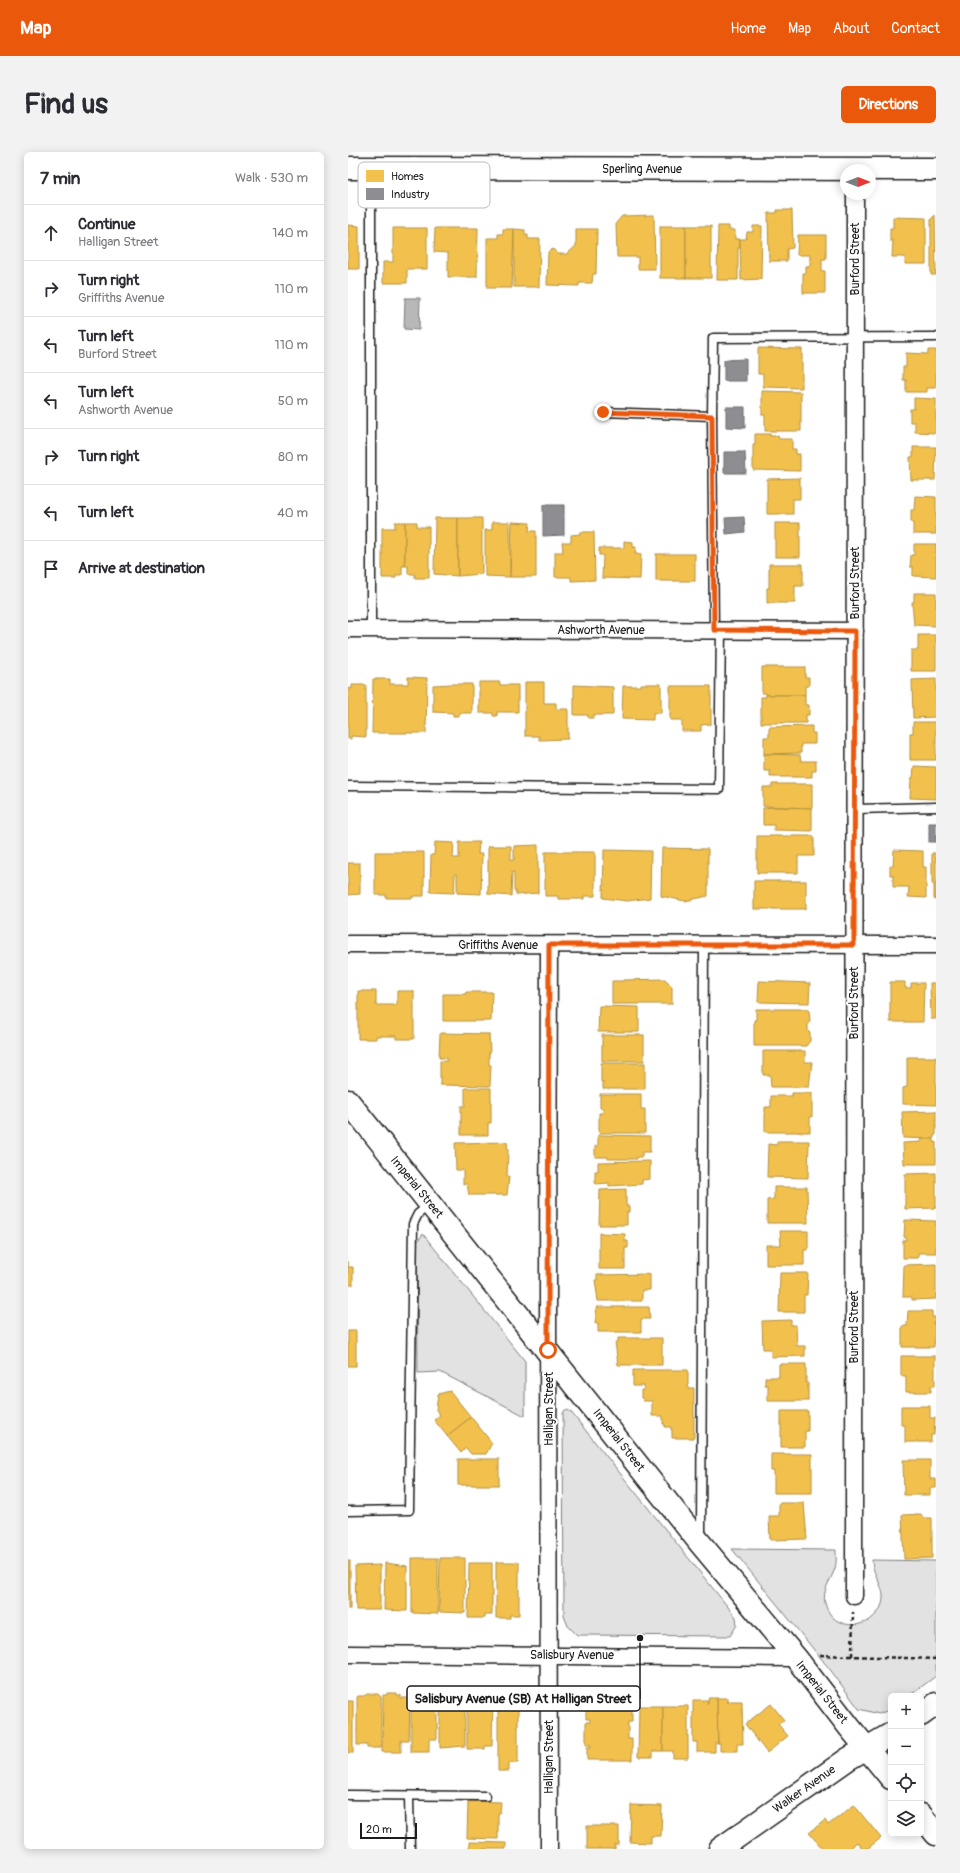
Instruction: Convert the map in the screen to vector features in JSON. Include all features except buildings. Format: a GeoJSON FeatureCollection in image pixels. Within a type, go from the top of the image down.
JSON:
{"type":"FeatureCollection","features":[{"type":"Feature","properties":{"kind":"street","name":"Sperling Avenue"},"geometry":{"type":"LineString","coordinates":[[490,168],[840,170]]}},
{"type":"Feature","properties":{"kind":"street","name":"Sperling Avenue"},"geometry":{"type":"LineString","coordinates":[[876,170],[936,169]]}},
{"type":"Feature","properties":{"kind":"street","name":"Burford Street"},"geometry":{"type":"LineString","coordinates":[[854,1596],[854,945],[856,809],[855,200]]}},
{"type":"Feature","properties":{"kind":"street","name":"Ashworth Avenue"},"geometry":{"type":"LineString","coordinates":[[348,629],[855,631]]}},
{"type":"Feature","properties":{"kind":"street","name":"Griffiths Avenue"},"geometry":{"type":"LineString","coordinates":[[348,944],[936,945]]}},
{"type":"Feature","properties":{"kind":"street","name":"Halligan Street"},"geometry":{"type":"LineString","coordinates":[[549,945],[549,1849]]}},
{"type":"Feature","properties":{"kind":"street","name":"Imperial Street"},"geometry":{"type":"LineString","coordinates":[[348,1101],[548,1350],[700,1543],[796,1658],[888,1774]]}},
{"type":"Feature","properties":{"kind":"street","name":"Salisbury Avenue"},"geometry":{"type":"LineString","coordinates":[[348,1654],[796,1658]]}},
{"type":"Feature","properties":{"kind":"street"},"geometry":{"type":"LineString","coordinates":[[924,1713],[936,1704]]}},
{"type":"Feature","properties":{"kind":"street","name":"Walker Avenue"},"geometry":{"type":"LineString","coordinates":[[720,1849],[866,1747],[888,1736]]}},
{"type":"Feature","properties":{"kind":"street"},"geometry":{"type":"LineString","coordinates":[[924,1819],[936,1834]]}},
{"type":"Feature","properties":{"kind":"lane"},"geometry":{"type":"LineString","coordinates":[[371,208],[371,630]]}},
{"type":"Feature","properties":{"kind":"lane"},"geometry":{"type":"LineString","coordinates":[[348,786],[719,788],[712,416],[713,338],[936,337]]}},
{"type":"Feature","properties":{"kind":"lane"},"geometry":{"type":"LineString","coordinates":[[603,412],[712,416]]}},
{"type":"Feature","properties":{"kind":"lane"},"geometry":{"type":"LineString","coordinates":[[856,809],[936,808]]}},
{"type":"Feature","properties":{"kind":"lane"},"geometry":{"type":"LineString","coordinates":[[700,1543],[704,944]]}},
{"type":"Feature","properties":{"kind":"lane"},"geometry":{"type":"LineString","coordinates":[[348,1512],[409,1510],[413,1224],[418,1214],[430,1204]]}},
{"type":"Feature","properties":{"kind":"lane"},"geometry":{"type":"LineString","coordinates":[[348,1795],[486,1796]]}},
{"type":"Feature","properties":{"kind":"lane"},"geometry":{"type":"LineString","coordinates":[[409,1796],[410,1849]]}},
{"type":"Feature","properties":{"kind":"path"},"geometry":{"type":"LineString","coordinates":[[852,1656],[854,1596]]}},
{"type":"Feature","properties":{"kind":"path"},"geometry":{"type":"LineString","coordinates":[[796,1658],[815,1655],[936,1658]]}},
{"type":"Feature","properties":{"kind":"shaded area"},"geometry":{"type":"Polygon","coordinates":[[[405,298],[420,298],[419,330],[404,329],[405,298]]]}},
{"type":"Feature","properties":{"kind":"shaded area"},"geometry":{"type":"Polygon","coordinates":[[[423,1234],[525,1361],[525,1416],[440,1372],[418,1373],[417,1242],[423,1234]]]}},
{"type":"Feature","properties":{"kind":"shaded area"},"geometry":{"type":"Polygon","coordinates":[[[565,1410],[570,1411],[736,1617],[737,1625],[730,1636],[577,1635],[568,1626],[564,1616],[563,1413],[565,1410]]]}},
{"type":"Feature","properties":{"kind":"shaded area"},"geometry":{"type":"Polygon","coordinates":[[[732,1549],[836,1550],[836,1566],[825,1590],[825,1603],[829,1613],[836,1620],[844,1624],[853,1625],[870,1619],[877,1613],[882,1604],[883,1593],[874,1571],[872,1560],[936,1561],[936,1676],[913,1693],[888,1693],[888,1710],[879,1714],[859,1709],[832,1672],[732,1549]]]}},
{"type":"Feature","properties":{"kind":"place","name":"Salisbury Avenue (SB) At Halligan Street"},"geometry":{"type":"Point","coordinates":[640,1638]}},
{"type":"Feature","properties":{"kind":"route"},"geometry":{"type":"LineString","coordinates":[[548,1350],[549,945],[854,945],[856,809],[855,631],[714,630],[712,416],[603,412]]}}]}
